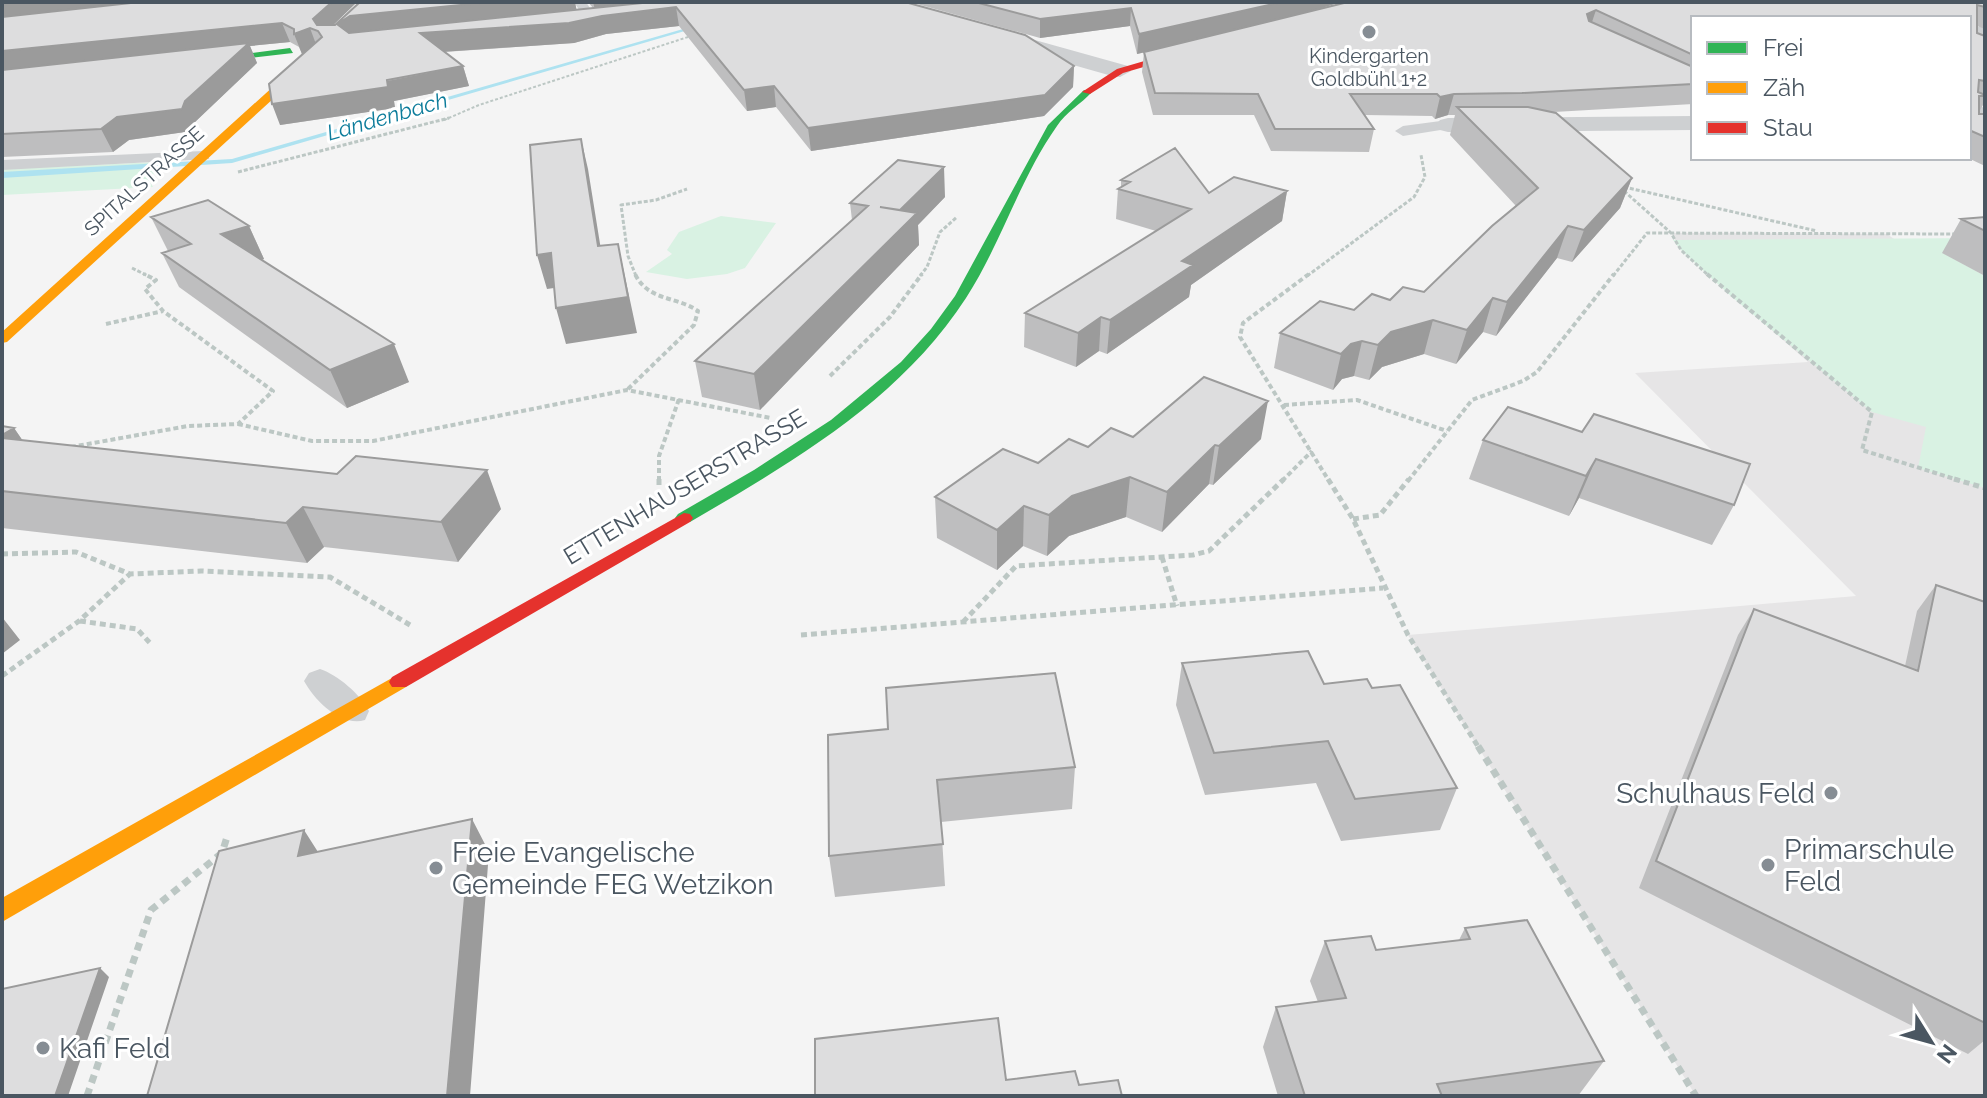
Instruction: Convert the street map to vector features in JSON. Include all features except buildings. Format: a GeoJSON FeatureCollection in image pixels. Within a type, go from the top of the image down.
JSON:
{"type":"FeatureCollection","features":[{"type":"Feature","properties":{"kind":"street"},"geometry":{"type":"LineString","coordinates":[[883,2],[905,11],[1120,71]]}},
{"type":"Feature","properties":{"kind":"street","name":"ETTENHAUSERSTRASSE"},"geometry":{"type":"LineString","coordinates":[[2,911],[755,477],[855,407],[905,368],[938,330],[961,296],[1053,123],[1089,89],[1120,71],[1219,43]]}},
{"type":"Feature","properties":{"kind":"street"},"geometry":{"type":"LineString","coordinates":[[172,63],[290,51],[300,44],[330,46],[316,56],[295,55],[290,51]]}},
{"type":"Feature","properties":{"kind":"street","name":"SPITALSTRASSE"},"geometry":{"type":"LineString","coordinates":[[2,339],[300,67],[316,56]]}},
{"type":"Feature","properties":{"kind":"street"},"geometry":{"type":"LineString","coordinates":[[1448,125],[1691,123]]}},
{"type":"Feature","properties":{"kind":"lane"},"geometry":{"type":"LineString","coordinates":[[580,2],[591,19]]}},
{"type":"Feature","properties":{"kind":"lane"},"geometry":{"type":"LineString","coordinates":[[1403,131],[1448,125]]}},
{"type":"Feature","properties":{"kind":"lane"},"geometry":{"type":"LineString","coordinates":[[2,165],[200,158]]}},
{"type":"Feature","properties":{"kind":"lane"},"geometry":{"type":"LineString","coordinates":[[320,681],[353,711]]}},
{"type":"Feature","properties":{"kind":"path"},"geometry":{"type":"LineString","coordinates":[[228,174],[342,143],[435,124],[479,105],[701,33]]}},
{"type":"Feature","properties":{"kind":"path"},"geometry":{"type":"LineString","coordinates":[[1426,164],[1424,182],[1405,205],[1241,326],[1240,337],[1353,519],[1383,588],[1408,635],[1696,1096]]}},
{"type":"Feature","properties":{"kind":"path"},"geometry":{"type":"LineString","coordinates":[[1828,233],[1619,186],[1671,233],[1681,250],[1732,297],[1872,412],[1862,450],[1985,488]]}},
{"type":"Feature","properties":{"kind":"path"},"geometry":{"type":"LineString","coordinates":[[627,390],[694,325],[698,311],[684,303],[650,294],[633,275],[621,205],[656,200],[687,189]]}},
{"type":"Feature","properties":{"kind":"path"},"geometry":{"type":"LineString","coordinates":[[827,379],[890,317],[927,267],[940,232],[961,213],[988,202],[1010,199]]}},
{"type":"Feature","properties":{"kind":"path"},"geometry":{"type":"LineString","coordinates":[[1353,519],[1380,515],[1472,400],[1522,382],[1537,372],[1647,233],[1957,234]]}},
{"type":"Feature","properties":{"kind":"path"},"geometry":{"type":"LineString","coordinates":[[121,269],[137,268],[156,280],[145,289],[163,311],[273,391],[238,424]]}},
{"type":"Feature","properties":{"kind":"path"},"geometry":{"type":"LineString","coordinates":[[106,324],[163,311]]}},
{"type":"Feature","properties":{"kind":"path"},"geometry":{"type":"LineString","coordinates":[[68,447],[188,426],[238,424],[312,441],[373,441],[627,390],[779,420]]}},
{"type":"Feature","properties":{"kind":"path"},"geometry":{"type":"LineString","coordinates":[[659,494],[659,456],[679,399]]}},
{"type":"Feature","properties":{"kind":"path"},"geometry":{"type":"LineString","coordinates":[[1284,405],[1357,400],[1447,431]]}},
{"type":"Feature","properties":{"kind":"path"},"geometry":{"type":"LineString","coordinates":[[963,622],[1016,566],[1209,551],[1312,451]]}},
{"type":"Feature","properties":{"kind":"path"},"geometry":{"type":"LineString","coordinates":[[2,554],[76,552],[130,574],[201,571],[330,577],[414,627]]}},
{"type":"Feature","properties":{"kind":"path"},"geometry":{"type":"LineString","coordinates":[[1162,557],[1177,606]]}},
{"type":"Feature","properties":{"kind":"path"},"geometry":{"type":"LineString","coordinates":[[2,676],[79,621],[130,574]]}},
{"type":"Feature","properties":{"kind":"path"},"geometry":{"type":"LineString","coordinates":[[801,635],[1383,588]]}},
{"type":"Feature","properties":{"kind":"path"},"geometry":{"type":"LineString","coordinates":[[79,621],[137,629],[150,643]]}},
{"type":"Feature","properties":{"kind":"path"},"geometry":{"type":"LineString","coordinates":[[87,1096],[151,910],[222,853],[235,814],[217,787]]}},
{"type":"Feature","properties":{"kind":"shaded area","name":"Primarschule Feld"},"geometry":{"type":"Polygon","coordinates":[[[1671,233],[1887,234],[1985,304],[1985,1096],[1696,1096],[1408,635],[1856,596],[1635,373],[1808,362],[1681,250],[1671,233]]]}},
{"type":"Feature","properties":{"kind":"green space"},"geometry":{"type":"Polygon","coordinates":[[[180,161],[147,177],[153,187],[2,195],[2,169],[180,161]]]}},
{"type":"Feature","properties":{"kind":"green space"},"geometry":{"type":"Polygon","coordinates":[[[721,216],[776,223],[745,268],[727,274],[687,279],[646,272],[672,254],[667,250],[679,232],[721,216]]]}},
{"type":"Feature","properties":{"kind":"green space"},"geometry":{"type":"Polygon","coordinates":[[[1985,238],[1943,253],[1985,276],[1985,488],[1918,468],[1926,427],[1872,412],[1732,297],[1673,240],[1985,238]]]}},
{"type":"Feature","properties":{"kind":"waterway","name":"Ländenbach"},"geometry":{"type":"LineString","coordinates":[[2,175],[232,161],[699,26]]}},
{"type":"Feature","properties":{"kind":"traffic: fast"},"geometry":{"type":"LineString","coordinates":[[195,61],[290,51]]}},
{"type":"Feature","properties":{"kind":"traffic: fast"},"geometry":{"type":"LineString","coordinates":[[684,518],[760,474],[837,423],[906,365],[936,332],[961,296],[1052,125],[1087,92]]}},
{"type":"Feature","properties":{"kind":"traffic: slow"},"geometry":{"type":"LineString","coordinates":[[2,339],[300,67],[316,56]]}},
{"type":"Feature","properties":{"kind":"traffic: slow"},"geometry":{"type":"LineString","coordinates":[[2,911],[399,682]]}},
{"type":"Feature","properties":{"kind":"traffic: jam"},"geometry":{"type":"LineString","coordinates":[[1087,92],[1120,71],[1199,48]]}},
{"type":"Feature","properties":{"kind":"traffic: jam"},"geometry":{"type":"LineString","coordinates":[[399,682],[684,518]]}},
{"type":"Feature","properties":{"kind":"place","name":"Kindergarten Goldbühl 1+2"},"geometry":{"type":"Point","coordinates":[1369,32]}},
{"type":"Feature","properties":{"kind":"place","name":"Schulhaus Feld"},"geometry":{"type":"Point","coordinates":[1831,793]}},
{"type":"Feature","properties":{"kind":"place","name":"Primarschule Feld"},"geometry":{"type":"Point","coordinates":[1768,865]}},
{"type":"Feature","properties":{"kind":"place","name":"Freie Evangelische Gemeinde FEG Wetzikon"},"geometry":{"type":"Point","coordinates":[436,868]}},
{"type":"Feature","properties":{"kind":"place","name":"Kafi Feld"},"geometry":{"type":"Point","coordinates":[43,1048]}}]}
